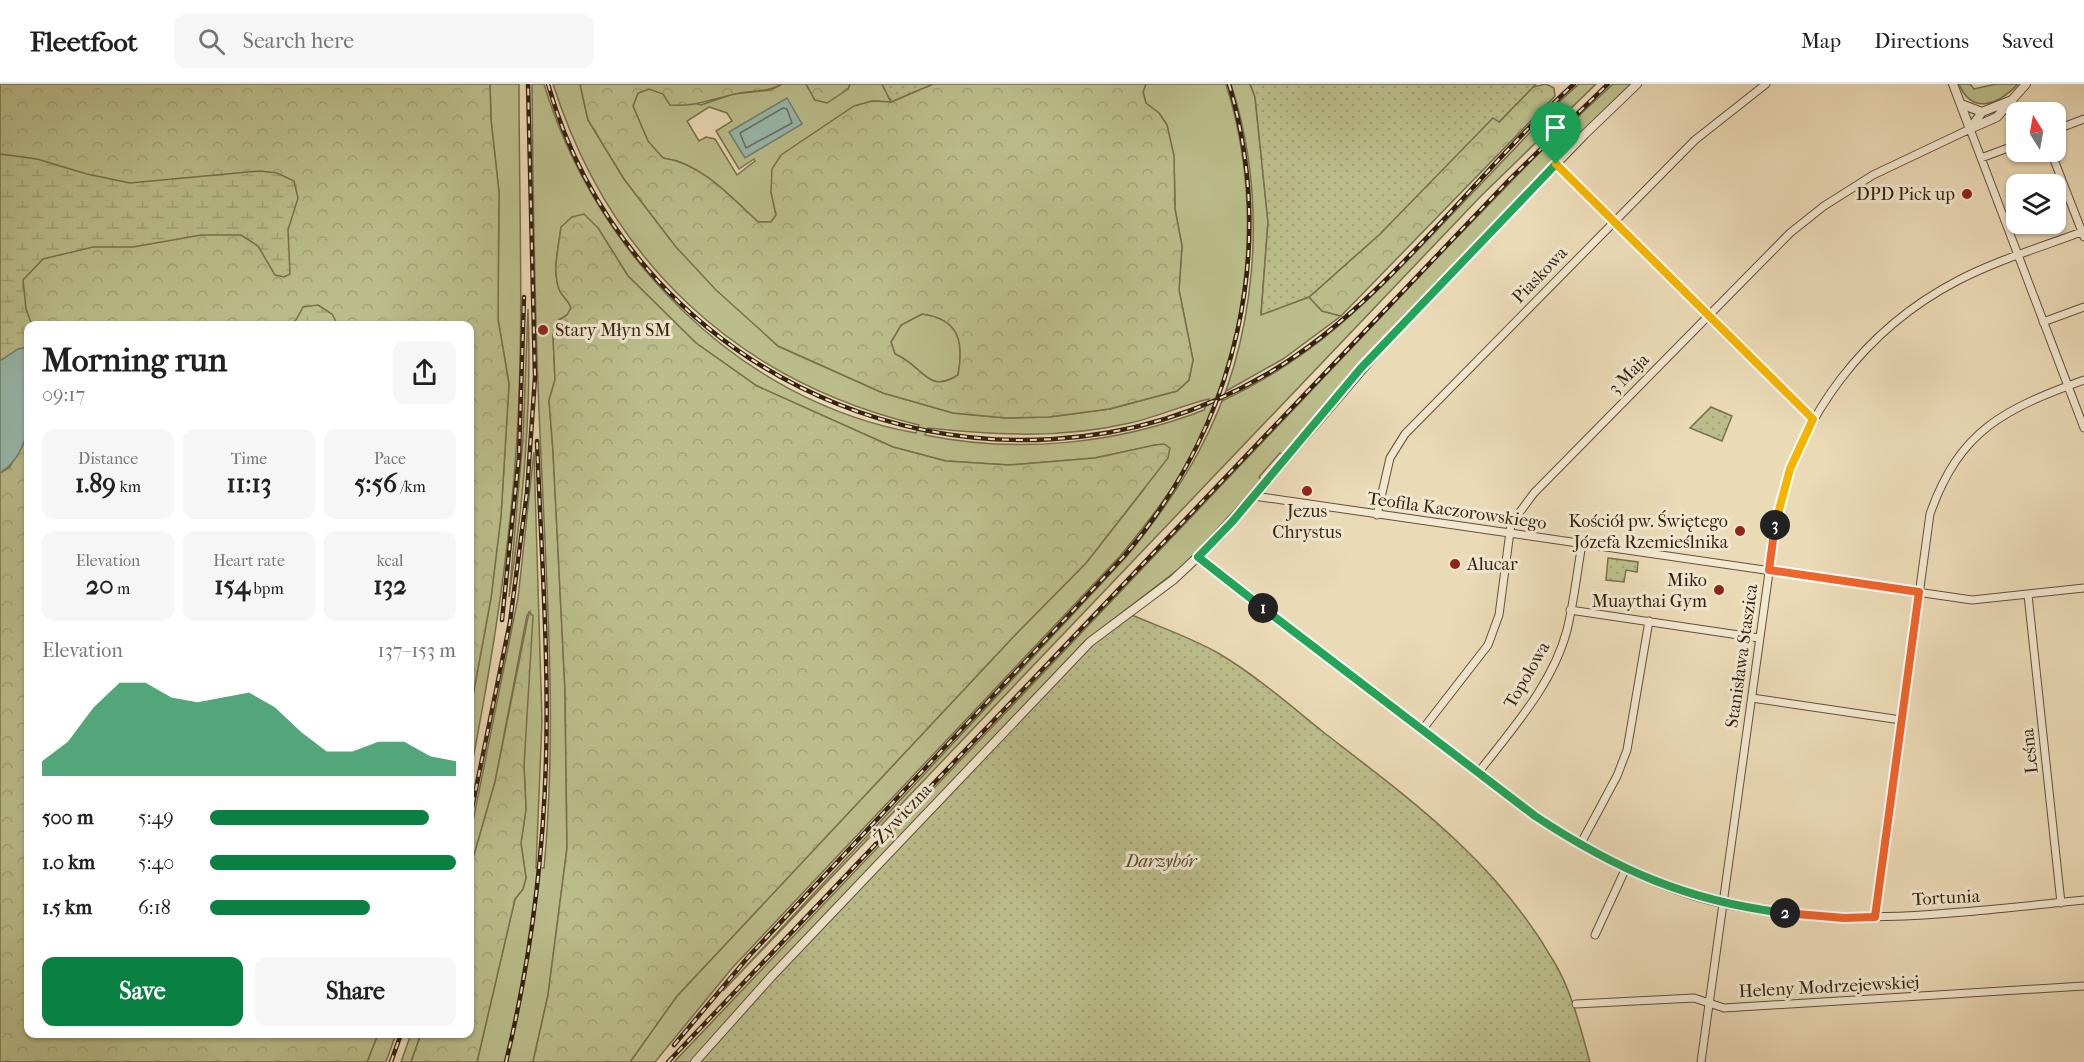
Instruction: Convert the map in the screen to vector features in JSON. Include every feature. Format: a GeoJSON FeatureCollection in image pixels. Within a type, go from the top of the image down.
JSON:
{"type":"FeatureCollection","features":[{"type":"Feature","properties":{"kind":"street","name":"Żywiczna"},"geometry":{"type":"LineString","coordinates":[[695,1062],[778,970],[1090,642],[1198,557],[1254,496],[1361,368],[1556,164],[1637,84]]}},
{"type":"Feature","properties":{"kind":"street","name":"Piaskowa"},"geometry":{"type":"LineString","coordinates":[[1377,515],[1390,458],[1405,434],[1695,140],[1766,84]]}},
{"type":"Feature","properties":{"kind":"street"},"geometry":{"type":"LineString","coordinates":[[1953,84],[2084,428]]}},
{"type":"Feature","properties":{"kind":"street"},"geometry":{"type":"LineString","coordinates":[[1970,129],[1997,117],[2026,84]]}},
{"type":"Feature","properties":{"kind":"street"},"geometry":{"type":"LineString","coordinates":[[1970,129],[1982,112],[2014,99]]}},
{"type":"Feature","properties":{"kind":"street"},"geometry":{"type":"LineString","coordinates":[[1961,104],[1982,112]]}},
{"type":"Feature","properties":{"kind":"street"},"geometry":{"type":"LineString","coordinates":[[2066,125],[2084,118]]}},
{"type":"Feature","properties":{"kind":"street","name":"3 Maja"},"geometry":{"type":"LineString","coordinates":[[1422,730],[1488,645],[1499,615],[1514,517],[1541,485],[1780,242],[1824,206],[1894,163],[1970,129]]}},
{"type":"Feature","properties":{"kind":"street"},"geometry":{"type":"LineString","coordinates":[[1981,158],[2006,149]]}},
{"type":"Feature","properties":{"kind":"street"},"geometry":{"type":"LineString","coordinates":[[2055,162],[2083,233]]}},
{"type":"Feature","properties":{"kind":"street"},"geometry":{"type":"LineString","coordinates":[[1556,164],[1813,419]]}},
{"type":"Feature","properties":{"kind":"street","name":"Stanisława Staszica"},"geometry":{"type":"LineString","coordinates":[[1701,1062],[1769,570],[1782,495],[1795,458],[1813,419],[1863,352],[1909,311],[1962,278],[2083,233]]}},
{"type":"Feature","properties":{"kind":"street"},"geometry":{"type":"LineString","coordinates":[[2043,322],[2084,307]]}},
{"type":"Feature","properties":{"kind":"street"},"geometry":{"type":"LineString","coordinates":[[1875,917],[1930,514],[1953,462],[1995,420],[2028,402],[2084,380]]}},
{"type":"Feature","properties":{"kind":"street","name":"Teofila Kaczorowskiego"},"geometry":{"type":"LineString","coordinates":[[1254,496],[1972,600],[2084,588]]}},
{"type":"Feature","properties":{"kind":"street","name":"Topolowa"},"geometry":{"type":"LineString","coordinates":[[1478,772],[1518,721],[1552,670],[1566,634],[1582,544]]}},
{"type":"Feature","properties":{"kind":"street","name":"Tortunia"},"geometry":{"type":"LineString","coordinates":[[1198,557],[1478,772],[1580,845],[1625,870],[1723,904],[1807,916],[1875,917],[1969,912],[2084,900]]}},
{"type":"Feature","properties":{"kind":"street","name":"Leśna"},"geometry":{"type":"LineString","coordinates":[[2028,595],[2061,903]]}},
{"type":"Feature","properties":{"kind":"street"},"geometry":{"type":"LineString","coordinates":[[1570,610],[1759,638]]}},
{"type":"Feature","properties":{"kind":"street"},"geometry":{"type":"LineString","coordinates":[[1580,845],[1617,776],[1627,750],[1649,621]]}},
{"type":"Feature","properties":{"kind":"street"},"geometry":{"type":"LineString","coordinates":[[1752,698],[1901,720]]}},
{"type":"Feature","properties":{"kind":"street"},"geometry":{"type":"LineString","coordinates":[[1595,935],[1625,870]]}},
{"type":"Feature","properties":{"kind":"street","name":"Heleny Modrzejewskiej"},"geometry":{"type":"LineString","coordinates":[[1576,1005],[1694,998],[1724,1008],[2084,986]]}},
{"type":"Feature","properties":{"kind":"green space"},"geometry":{"type":"Polygon","coordinates":[[[0,84],[490,84],[491,120],[499,192],[498,319],[509,384],[501,516],[491,598],[474,690],[474,321],[24,321],[24,1038],[376,1038],[367,1062],[0,1062],[0,84]]]}},
{"type":"Feature","properties":{"kind":"green space"},"geometry":{"type":"Polygon","coordinates":[[[490,84],[519,84],[521,305],[517,437],[505,564],[493,649],[474,753],[474,690],[491,598],[501,516],[509,384],[498,319],[499,192],[491,120],[490,84]]]}},
{"type":"Feature","properties":{"kind":"green space"},"geometry":{"type":"Polygon","coordinates":[[[532,84],[544,84],[567,146],[599,205],[637,261],[682,310],[734,354],[790,389],[851,416],[916,433],[919,425],[853,405],[793,378],[738,345],[689,305],[646,259],[609,206],[578,148],[553,84],[580,84],[588,120],[624,179],[676,247],[778,346],[883,393],[953,413],[1006,418],[1049,417],[1110,409],[1177,391],[1189,380],[1193,360],[1179,290],[1182,246],[1175,209],[1174,156],[1167,125],[1159,113],[1146,104],[1143,92],[1146,84],[1226,84],[1239,134],[1246,185],[1247,237],[1243,289],[1234,340],[1220,390],[1200,438],[1169,493],[1120,556],[733,967],[655,1062],[630,1062],[677,996],[1016,634],[1086,563],[1145,488],[1156,445],[1095,458],[1009,465],[946,461],[893,447],[757,386],[696,343],[628,276],[598,228],[561,227],[556,266],[557,282],[571,308],[567,315],[557,321],[553,335],[555,380],[549,400],[565,690],[567,848],[548,995],[533,1062],[477,1062],[515,899],[523,889],[526,878],[521,843],[526,809],[524,766],[530,612],[527,615],[495,782],[474,855],[474,816],[518,598],[534,452],[542,721],[536,868],[544,868],[548,817],[550,662],[535,270],[532,84]],[[1209,399],[1140,420],[1079,432],[1004,434],[928,428],[925,435],[995,444],[1031,444],[1102,438],[1171,422],[1204,410],[1209,399]]]}},
{"type":"Feature","properties":{"kind":"green space"},"geometry":{"type":"Polygon","coordinates":[[[580,84],[782,84],[764,90],[679,105],[670,105],[663,94],[649,89],[638,93],[633,106],[648,141],[663,158],[690,167],[715,182],[758,222],[771,222],[776,215],[771,192],[772,169],[781,155],[854,106],[872,101],[891,102],[933,84],[1146,84],[1143,92],[1146,103],[1159,113],[1167,125],[1174,156],[1175,209],[1182,246],[1179,290],[1193,360],[1189,380],[1177,391],[1109,409],[1049,417],[1006,418],[953,413],[883,393],[778,346],[716,290],[676,247],[624,179],[588,120],[580,84]],[[922,314],[901,325],[891,342],[895,354],[932,380],[939,382],[958,375],[960,353],[959,343],[952,327],[935,317],[922,314]]]}},
{"type":"Feature","properties":{"kind":"green space"},"geometry":{"type":"Polygon","coordinates":[[[782,84],[806,84],[815,100],[848,89],[850,84],[882,84],[891,102],[872,101],[771,192],[776,215],[771,222],[758,222],[715,182],[703,174],[677,161],[663,158],[648,142],[633,106],[638,93],[649,89],[701,105],[733,94],[771,90],[782,84]],[[709,107],[687,121],[699,141],[706,137],[715,139],[737,175],[755,161],[754,159],[739,169],[716,131],[732,121],[727,113],[709,107]]]}},
{"type":"Feature","properties":{"kind":"green space"},"geometry":{"type":"Polygon","coordinates":[[[806,84],[850,84],[848,89],[827,103],[815,100],[806,84]]]}},
{"type":"Feature","properties":{"kind":"green space"},"geometry":{"type":"Polygon","coordinates":[[[882,84],[933,84],[891,102],[882,84]]]}},
{"type":"Feature","properties":{"kind":"green space"},"geometry":{"type":"Polygon","coordinates":[[[1231,84],[1250,84],[1255,97],[1268,222],[1261,314],[1309,297],[1322,311],[1341,316],[1283,359],[1226,391],[1222,401],[1285,366],[1339,325],[1414,254],[1559,102],[1579,84],[1596,84],[1481,196],[723,991],[1127,556],[1166,505],[1199,451],[1219,409],[1234,364],[1245,318],[1251,271],[1253,223],[1250,176],[1243,129],[1231,84]]]}},
{"type":"Feature","properties":{"kind":"green space"},"geometry":{"type":"Polygon","coordinates":[[[1250,84],[1536,84],[1499,122],[1493,118],[1380,234],[1309,297],[1261,315],[1268,222],[1255,97],[1250,84]]]}},
{"type":"Feature","properties":{"kind":"green space"},"geometry":{"type":"Polygon","coordinates":[[[1546,84],[1554,88],[1555,96],[1341,316],[1322,311],[1309,297],[1380,234],[1493,117],[1499,122],[1533,87],[1546,84]]]}},
{"type":"Feature","properties":{"kind":"green space"},"geometry":{"type":"Polygon","coordinates":[[[1613,84],[1632,84],[1553,161],[1378,344],[1283,455],[1280,453],[1259,477],[1262,480],[1184,565],[1085,641],[745,1001],[691,1062],[674,1062],[1439,256],[1540,152],[1613,84]]]}},
{"type":"Feature","properties":{"kind":"green space"},"geometry":{"type":"Polygon","coordinates":[[[1959,84],[1970,84],[1974,89],[1996,84],[2018,84],[2003,97],[1986,104],[1971,100],[1964,94],[1959,84]]]}},
{"type":"Feature","properties":{"kind":"green space"},"geometry":{"type":"Polygon","coordinates":[[[0,154],[37,159],[87,174],[130,183],[260,171],[277,173],[294,181],[298,198],[288,230],[290,274],[284,277],[275,275],[258,246],[241,235],[201,235],[133,247],[93,247],[43,259],[23,280],[26,309],[30,321],[24,321],[24,442],[9,468],[0,473],[0,154]]]}},
{"type":"Feature","properties":{"kind":"green space"},"geometry":{"type":"Polygon","coordinates":[[[584,214],[598,228],[628,276],[696,343],[757,386],[893,447],[946,461],[1009,465],[1095,458],[1164,444],[1170,448],[1168,458],[1086,563],[1016,634],[677,996],[630,1062],[533,1062],[548,995],[567,848],[565,690],[549,400],[555,380],[553,335],[557,321],[567,315],[571,308],[559,289],[556,266],[561,227],[572,217],[584,214]]]}},
{"type":"Feature","properties":{"kind":"green space"},"geometry":{"type":"Polygon","coordinates":[[[318,305],[332,314],[336,321],[295,321],[303,307],[318,305]]]}},
{"type":"Feature","properties":{"kind":"green space"},"geometry":{"type":"Polygon","coordinates":[[[528,309],[529,381],[526,453],[509,597],[523,438],[528,309]]]}},
{"type":"Feature","properties":{"kind":"green space"},"geometry":{"type":"Polygon","coordinates":[[[922,314],[935,316],[944,321],[952,327],[956,334],[960,353],[958,375],[948,380],[939,382],[932,380],[895,354],[891,342],[901,325],[922,314]]]}},
{"type":"Feature","properties":{"kind":"green space"},"geometry":{"type":"Polygon","coordinates":[[[1711,407],[1732,416],[1722,441],[1690,428],[1711,407]]]}},
{"type":"Feature","properties":{"kind":"green space"},"geometry":{"type":"Polygon","coordinates":[[[1608,558],[1638,562],[1637,572],[1626,570],[1624,582],[1606,580],[1608,558]]]}},
{"type":"Feature","properties":{"kind":"green space"},"geometry":{"type":"Polygon","coordinates":[[[529,612],[533,616],[524,766],[526,809],[521,843],[526,878],[523,889],[515,899],[477,1062],[411,1062],[420,1038],[474,1038],[474,855],[495,782],[529,612]]]}},
{"type":"Feature","properties":{"kind":"green space","name":"Darzybór"},"geometry":{"type":"Polygon","coordinates":[[[1127,613],[1207,647],[1247,672],[1452,836],[1506,893],[1531,925],[1553,960],[1570,997],[1590,1062],[695,1062],[1081,652],[1127,613]]]}},
{"type":"Feature","properties":{"kind":"green space"},"geometry":{"type":"Polygon","coordinates":[[[376,1038],[395,1038],[386,1062],[367,1062],[376,1038]]]}},
{"type":"Feature","properties":{"kind":"green space"},"geometry":{"type":"Polygon","coordinates":[[[410,1038],[420,1038],[411,1062],[401,1062],[410,1038]]]}},
{"type":"Feature","properties":{"kind":"water"},"geometry":{"type":"Polygon","coordinates":[[[787,98],[802,124],[745,158],[729,132],[787,98]]]}},
{"type":"Feature","properties":{"kind":"water"},"geometry":{"type":"Polygon","coordinates":[[[24,348],[24,440],[13,462],[0,473],[0,361],[18,349],[24,348]]]}},
{"type":"Feature","properties":{"kind":"railway"},"geometry":{"type":"LineString","coordinates":[[474,798],[510,622],[527,492],[535,377],[528,84]]}},
{"type":"Feature","properties":{"kind":"railway"},"geometry":{"type":"LineString","coordinates":[[548,84],[592,191],[658,281],[741,352],[837,404],[942,433],[1051,439],[1161,420],[1267,374],[1310,345],[1390,276],[1536,120],[1574,84]]}},
{"type":"Feature","properties":{"kind":"railway"},"geometry":{"type":"LineString","coordinates":[[674,1045],[749,956],[1125,555],[1163,504],[1195,449],[1220,392],[1237,333],[1247,271],[1249,209],[1243,147],[1229,84]]}},
{"type":"Feature","properties":{"kind":"railway"},"geometry":{"type":"LineString","coordinates":[[668,1062],[1510,179],[1608,84]]}},
{"type":"Feature","properties":{"kind":"railway"},"geometry":{"type":"LineString","coordinates":[[502,620],[519,456],[524,297]]}},
{"type":"Feature","properties":{"kind":"railway"},"geometry":{"type":"LineString","coordinates":[[506,1062],[522,987],[534,912],[542,836],[546,760],[544,600],[537,441]]}},
{"type":"Feature","properties":{"kind":"railway"},"geometry":{"type":"LineString","coordinates":[[391,1062],[400,1038]]}},
{"type":"Feature","properties":{"kind":"place","name":"DPD Pick up"},"geometry":{"type":"Point","coordinates":[1967,194]}},
{"type":"Feature","properties":{"kind":"place","name":"Stary Młyn SM"},"geometry":{"type":"Point","coordinates":[543,330]}},
{"type":"Feature","properties":{"kind":"place","name":"Jezus Chrystus"},"geometry":{"type":"Point","coordinates":[1307,491]}},
{"type":"Feature","properties":{"kind":"place","name":"Kościół pw. Świętego Józefa Rzemieślnika"},"geometry":{"type":"Point","coordinates":[1740,531]}},
{"type":"Feature","properties":{"kind":"place","name":"Alucar"},"geometry":{"type":"Point","coordinates":[1455,564]}},
{"type":"Feature","properties":{"kind":"place","name":"Miko Muaythai Gym"},"geometry":{"type":"Point","coordinates":[1719,590]}},
{"type":"Feature","properties":{"kind":"route"},"geometry":{"type":"LineString","coordinates":[[1556,164],[1813,419],[1795,458],[1782,495],[1769,570],[1919,592],[1875,917],[1807,916],[1723,904],[1625,870],[1605,860],[1535,816],[1198,557],[1220,536],[1361,368],[1556,164]]}}]}
